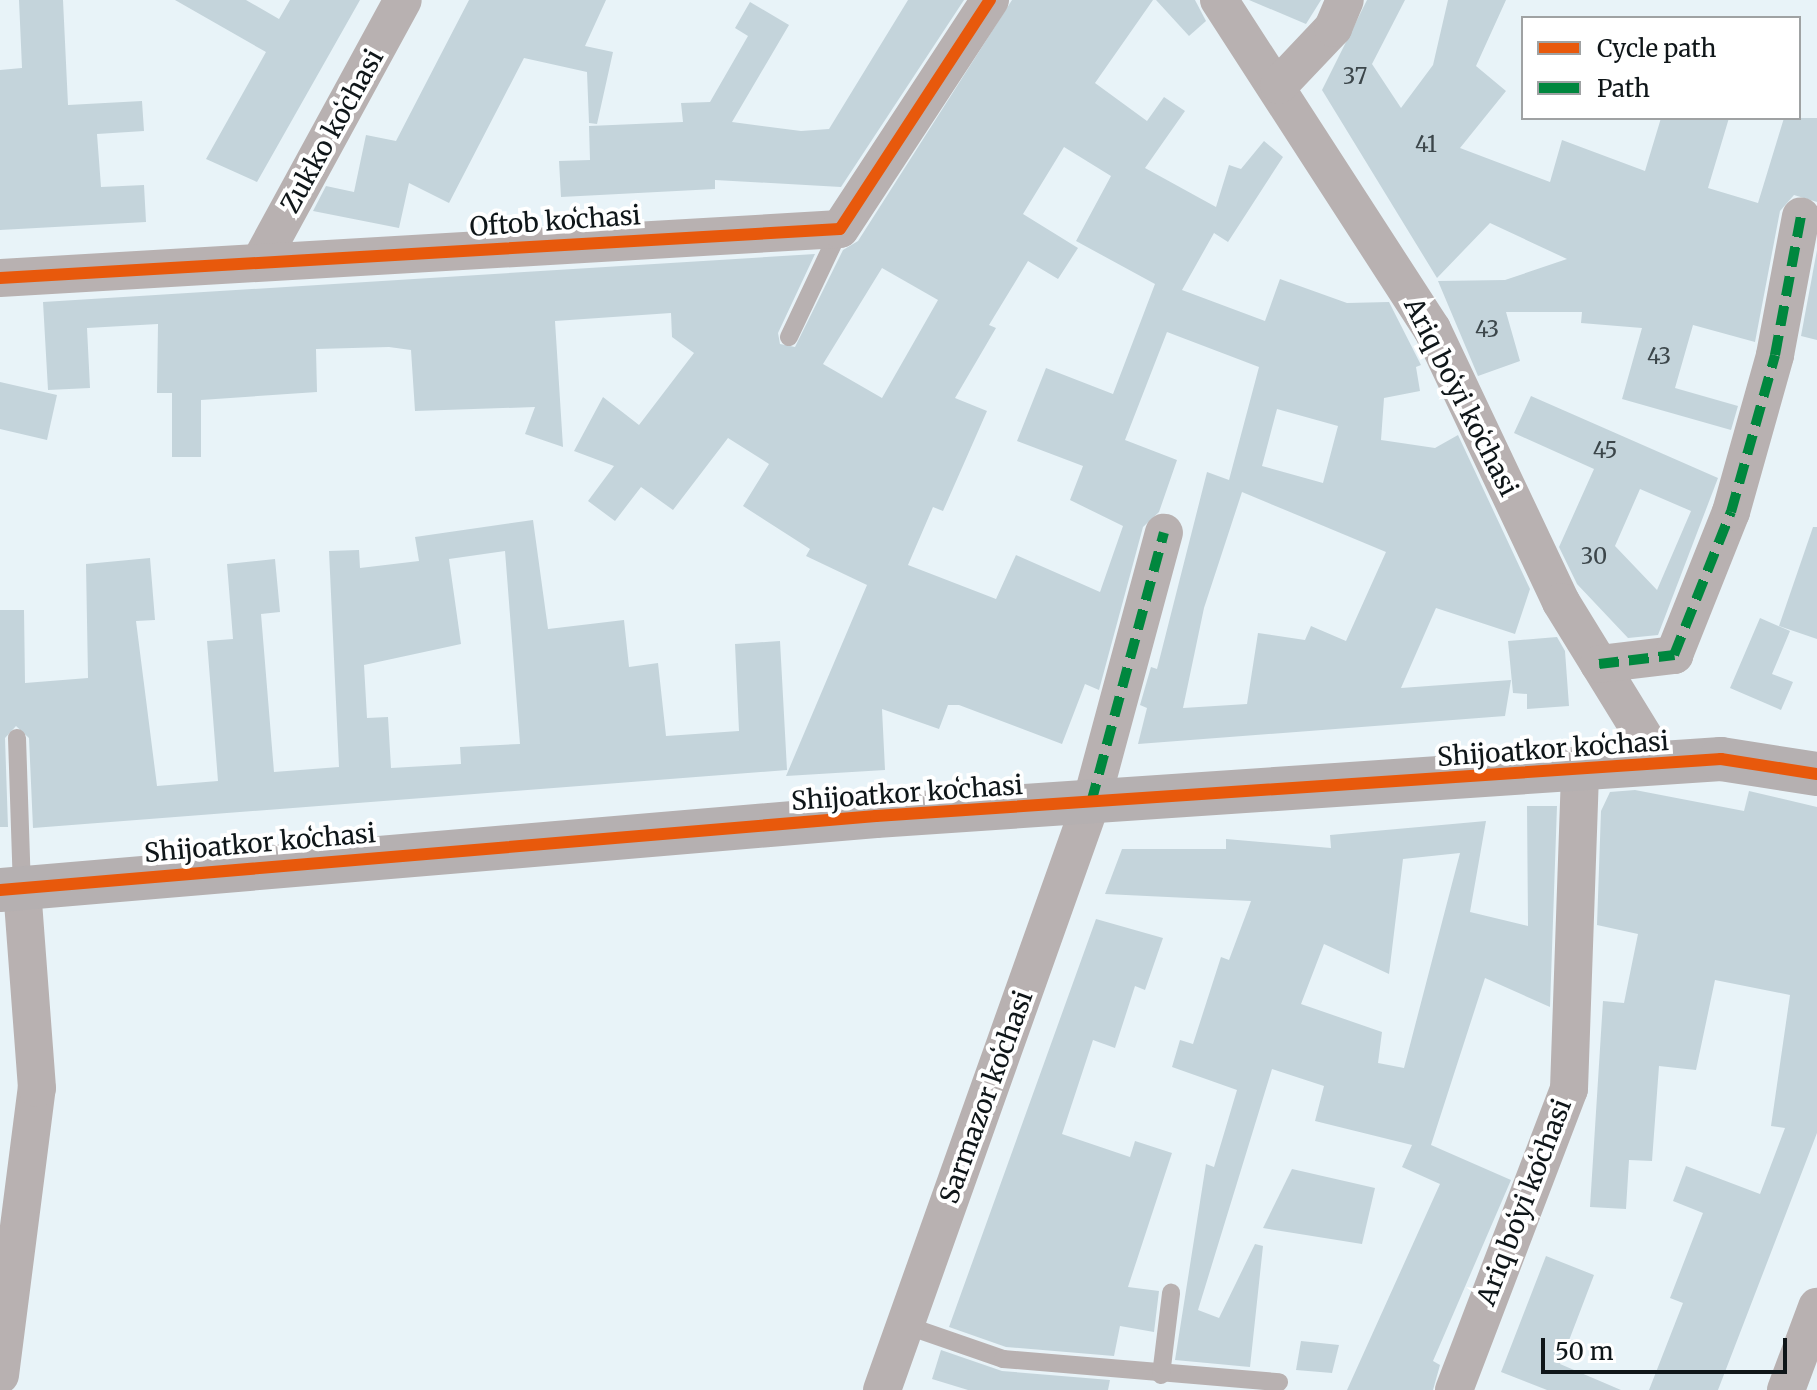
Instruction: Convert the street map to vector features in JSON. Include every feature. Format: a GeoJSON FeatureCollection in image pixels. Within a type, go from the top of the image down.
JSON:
{"type":"FeatureCollection","features":[{"type":"Feature","properties":{"kind":"street","name":"Zukko koʻchasi"},"geometry":{"type":"LineString","coordinates":[[260,262],[403,0]]}},
{"type":"Feature","properties":{"kind":"street"},"geometry":{"type":"LineString","coordinates":[[840,229],[990,0]]}},
{"type":"Feature","properties":{"kind":"street","name":"Ariq boʻyi koʻchasi"},"geometry":{"type":"LineString","coordinates":[[1219,0],[1279,85],[1432,329],[1561,602],[1660,763]]}},
{"type":"Feature","properties":{"kind":"street"},"geometry":{"type":"LineString","coordinates":[[1279,85],[1333,28],[1345,0]]}},
{"type":"Feature","properties":{"kind":"street"},"geometry":{"type":"LineString","coordinates":[[1599,664],[1674,655],[1731,512],[1775,355],[1801,216]]}},
{"type":"Feature","properties":{"kind":"street","name":"Oftob koʻchasi"},"geometry":{"type":"LineString","coordinates":[[0,278],[840,229]]}},
{"type":"Feature","properties":{"kind":"street","name":"Sarmazor koʻchasi"},"geometry":{"type":"LineString","coordinates":[[882,1390],[1091,803],[1164,533]]}},
{"type":"Feature","properties":{"kind":"street","name":"Shijoatkor koʻchasi"},"geometry":{"type":"LineString","coordinates":[[11,889],[1091,803],[1721,759],[1817,774]]}},
{"type":"Feature","properties":{"kind":"street","name":"Ariq boʻyi koʻchasi"},"geometry":{"type":"LineString","coordinates":[[1454,1390],[1569,1089],[1580,769]]}},
{"type":"Feature","properties":{"kind":"street"},"geometry":{"type":"LineString","coordinates":[[0,1375],[37,1088],[11,889]]}},
{"type":"Feature","properties":{"kind":"street"},"geometry":{"type":"LineString","coordinates":[[1786,1390],[1817,1307]]}},
{"type":"Feature","properties":{"kind":"lane"},"geometry":{"type":"LineString","coordinates":[[789,337],[840,229]]}},
{"type":"Feature","properties":{"kind":"lane"},"geometry":{"type":"LineString","coordinates":[[11,889],[17,738]]}},
{"type":"Feature","properties":{"kind":"lane"},"geometry":{"type":"LineString","coordinates":[[1161,1375],[1171,1293]]}},
{"type":"Feature","properties":{"kind":"lane"},"geometry":{"type":"LineString","coordinates":[[905,1325],[1003,1359],[1161,1375],[1279,1382]]}},
{"type":"Feature","properties":{"kind":"building"},"geometry":{"type":"Polygon","coordinates":[[[19,0],[63,0],[68,105],[142,101],[144,131],[97,134],[101,187],[144,185],[146,222],[0,230],[0,70],[22,68],[19,0]]]}},
{"type":"Feature","properties":{"kind":"building"},"geometry":{"type":"Polygon","coordinates":[[[175,0],[246,0],[279,19],[290,0],[360,0],[257,182],[206,159],[266,52],[175,0]]]}},
{"type":"Feature","properties":{"kind":"building"},"geometry":{"type":"Polygon","coordinates":[[[469,0],[606,0],[585,46],[613,52],[597,124],[589,123],[587,72],[524,58],[449,203],[409,183],[399,228],[313,211],[326,186],[354,192],[366,135],[396,141],[469,0]]]}},
{"type":"Feature","properties":{"kind":"building"},"geometry":{"type":"Polygon","coordinates":[[[908,0],[964,0],[841,187],[715,180],[715,189],[561,197],[559,161],[590,160],[589,126],[683,122],[681,103],[710,102],[748,36],[735,28],[750,2],[789,25],[732,122],[801,131],[829,129],[908,0]]]}},
{"type":"Feature","properties":{"kind":"building"},"geometry":{"type":"Polygon","coordinates":[[[1012,0],[1153,0],[1095,83],[1147,121],[1164,97],[1185,111],[1145,168],[1216,207],[1229,165],[1241,169],[1264,141],[1283,157],[1228,242],[1214,233],[1182,290],[1265,321],[1280,279],[1347,303],[1389,302],[1421,365],[1416,367],[1420,391],[1384,398],[1381,440],[1435,448],[1458,435],[1530,589],[1515,634],[1436,608],[1401,688],[1511,680],[1505,716],[1138,744],[1147,708],[1140,705],[1151,667],[1157,669],[1207,472],[1229,480],[1259,367],[1167,332],[1125,440],[1177,460],[1159,512],[1143,527],[1099,690],[1085,684],[1062,744],[959,705],[948,705],[939,729],[882,709],[885,770],[786,776],[867,585],[806,556],[810,549],[743,506],[769,464],[728,438],[673,510],[641,487],[615,521],[588,501],[614,466],[574,451],[603,397],[639,425],[694,353],[672,337],[671,313],[555,321],[563,447],[525,434],[535,407],[415,411],[411,350],[389,347],[316,349],[317,392],[201,400],[201,457],[172,457],[172,393],[157,393],[158,324],[87,328],[90,388],[48,390],[43,302],[815,254],[778,333],[780,344],[795,347],[843,250],[858,241],[1012,0]],[[1064,147],[1023,214],[1078,248],[1058,279],[1028,261],[989,325],[996,328],[955,398],[987,411],[943,511],[933,507],[908,565],[996,599],[1016,555],[1100,592],[1123,526],[1070,500],[1083,466],[1017,441],[1046,368],[1113,394],[1155,284],[1076,241],[1111,176],[1064,147]],[[882,268],[823,364],[882,398],[938,300],[882,268]],[[1277,409],[1262,466],[1323,483],[1338,426],[1277,409]],[[1242,492],[1204,608],[1183,708],[1247,704],[1258,633],[1305,640],[1311,626],[1346,641],[1386,552],[1242,492]]]}},
{"type":"Feature","properties":{"kind":"building"},"geometry":{"type":"Polygon","coordinates":[[[1156,0],[1195,0],[1206,21],[1189,36],[1156,0]]]}},
{"type":"Feature","properties":{"kind":"building"},"geometry":{"type":"Polygon","coordinates":[[[1249,0],[1321,0],[1306,24],[1249,0]]]}},
{"type":"Feature","properties":{"kind":"building"},"geometry":{"type":"Polygon","coordinates":[[[1367,0],[1405,0],[1372,64],[1401,108],[1433,65],[1448,0],[1506,0],[1476,66],[1506,91],[1460,148],[1550,182],[1562,140],[1645,171],[1660,120],[1728,120],[1708,188],[1758,203],[1783,120],[1817,118],[1817,202],[1794,195],[1780,211],[1755,342],[1693,325],[1675,388],[1738,406],[1731,430],[1622,399],[1642,328],[1581,323],[1582,312],[1506,312],[1520,361],[1478,376],[1438,281],[1505,280],[1567,259],[1490,223],[1437,278],[1322,90],[1367,0]]]}},
{"type":"Feature","properties":{"kind":"building"},"geometry":{"type":"Polygon","coordinates":[[[1817,250],[1817,340],[1801,336],[1817,250]]]}},
{"type":"Feature","properties":{"kind":"building"},"geometry":{"type":"Polygon","coordinates":[[[0,382],[57,395],[47,440],[0,429],[0,382]]]}},
{"type":"Feature","properties":{"kind":"building"},"geometry":{"type":"Polygon","coordinates":[[[1531,396],[1718,478],[1658,635],[1628,638],[1577,584],[1559,547],[1594,469],[1514,433],[1531,396]],[[1640,489],[1615,546],[1657,590],[1691,511],[1640,489]]]}},
{"type":"Feature","properties":{"kind":"building"},"geometry":{"type":"Polygon","coordinates":[[[533,520],[548,629],[624,620],[629,667],[658,663],[666,736],[739,731],[735,644],[780,641],[787,770],[33,828],[29,738],[16,726],[5,738],[8,827],[0,827],[0,610],[24,610],[25,683],[88,678],[86,564],[150,558],[155,620],[136,621],[157,786],[218,781],[207,641],[233,639],[227,564],[275,559],[280,612],[261,614],[274,772],[339,767],[329,551],[359,550],[360,568],[419,561],[415,537],[533,520]],[[505,551],[449,559],[461,644],[364,665],[367,718],[388,717],[391,768],[461,764],[460,747],[520,744],[505,551]]]}},
{"type":"Feature","properties":{"kind":"building"},"geometry":{"type":"Polygon","coordinates":[[[1813,527],[1817,527],[1817,639],[1779,626],[1813,527]]]}},
{"type":"Feature","properties":{"kind":"building"},"geometry":{"type":"Polygon","coordinates":[[[1760,618],[1790,631],[1772,674],[1793,682],[1781,710],[1730,688],[1760,618]]]}},
{"type":"Feature","properties":{"kind":"building"},"geometry":{"type":"Polygon","coordinates":[[[1557,637],[1565,651],[1569,706],[1527,709],[1527,694],[1513,693],[1508,641],[1557,637]]]}},
{"type":"Feature","properties":{"kind":"building"},"geometry":{"type":"Polygon","coordinates":[[[1635,790],[1744,811],[1749,791],[1817,807],[1817,1133],[1718,1390],[1649,1390],[1683,1303],[1670,1298],[1703,1213],[1673,1201],[1686,1166],[1760,1194],[1785,1128],[1771,1126],[1790,995],[1715,980],[1696,1070],[1659,1066],[1652,1161],[1629,1160],[1626,1209],[1590,1207],[1603,1001],[1624,1003],[1638,934],[1597,925],[1601,811],[1610,792],[1635,790]]]}},
{"type":"Feature","properties":{"kind":"building"},"geometry":{"type":"Polygon","coordinates":[[[1527,806],[1557,806],[1550,1007],[1485,978],[1431,1145],[1511,1180],[1433,1361],[1440,1365],[1433,1390],[1347,1390],[1440,1184],[1402,1167],[1412,1145],[1315,1121],[1324,1086],[1272,1069],[1198,1310],[1219,1318],[1255,1244],[1263,1246],[1250,1367],[1175,1360],[1206,1164],[1214,1167],[1237,1090],[1172,1067],[1180,1040],[1193,1044],[1221,957],[1229,960],[1251,901],[1105,894],[1122,849],[1226,849],[1226,839],[1331,848],[1330,835],[1486,821],[1470,912],[1528,926],[1527,806]],[[1460,853],[1403,859],[1389,974],[1324,944],[1301,1004],[1382,1032],[1378,1063],[1404,1068],[1460,853]]]}},
{"type":"Feature","properties":{"kind":"building"},"geometry":{"type":"Polygon","coordinates":[[[1096,919],[1163,938],[1145,990],[1135,986],[1115,1048],[1093,1040],[1062,1134],[1130,1157],[1135,1141],[1172,1153],[1128,1287],[1159,1291],[1154,1332],[1120,1326],[1114,1356],[1006,1347],[949,1327],[1096,919]]]}},
{"type":"Feature","properties":{"kind":"building"},"geometry":{"type":"Polygon","coordinates":[[[1292,1169],[1375,1188],[1362,1244],[1263,1228],[1292,1169]]]}},
{"type":"Feature","properties":{"kind":"building"},"geometry":{"type":"Polygon","coordinates":[[[1546,1256],[1594,1275],[1560,1364],[1621,1390],[1547,1390],[1501,1372],[1546,1256]]]}},
{"type":"Feature","properties":{"kind":"building"},"geometry":{"type":"Polygon","coordinates":[[[1301,1341],[1339,1345],[1332,1373],[1296,1370],[1301,1341]]]}},
{"type":"Feature","properties":{"kind":"building"},"geometry":{"type":"Polygon","coordinates":[[[941,1350],[1002,1371],[1110,1380],[1108,1390],[968,1390],[932,1379],[941,1350]]]}},
{"type":"Feature","properties":{"kind":"marked path"},"geometry":{"type":"LineString","coordinates":[[1599,664],[1674,655],[1731,512],[1775,355],[1801,216]]}},
{"type":"Feature","properties":{"kind":"marked path"},"geometry":{"type":"LineString","coordinates":[[1091,803],[1164,533]]}},
{"type":"Feature","properties":{"kind":"cycle path"},"geometry":{"type":"LineString","coordinates":[[0,278],[840,229],[990,0]]}},
{"type":"Feature","properties":{"kind":"cycle path"},"geometry":{"type":"LineString","coordinates":[[0,890],[876,816],[1721,759],[1817,774]]}}]}
